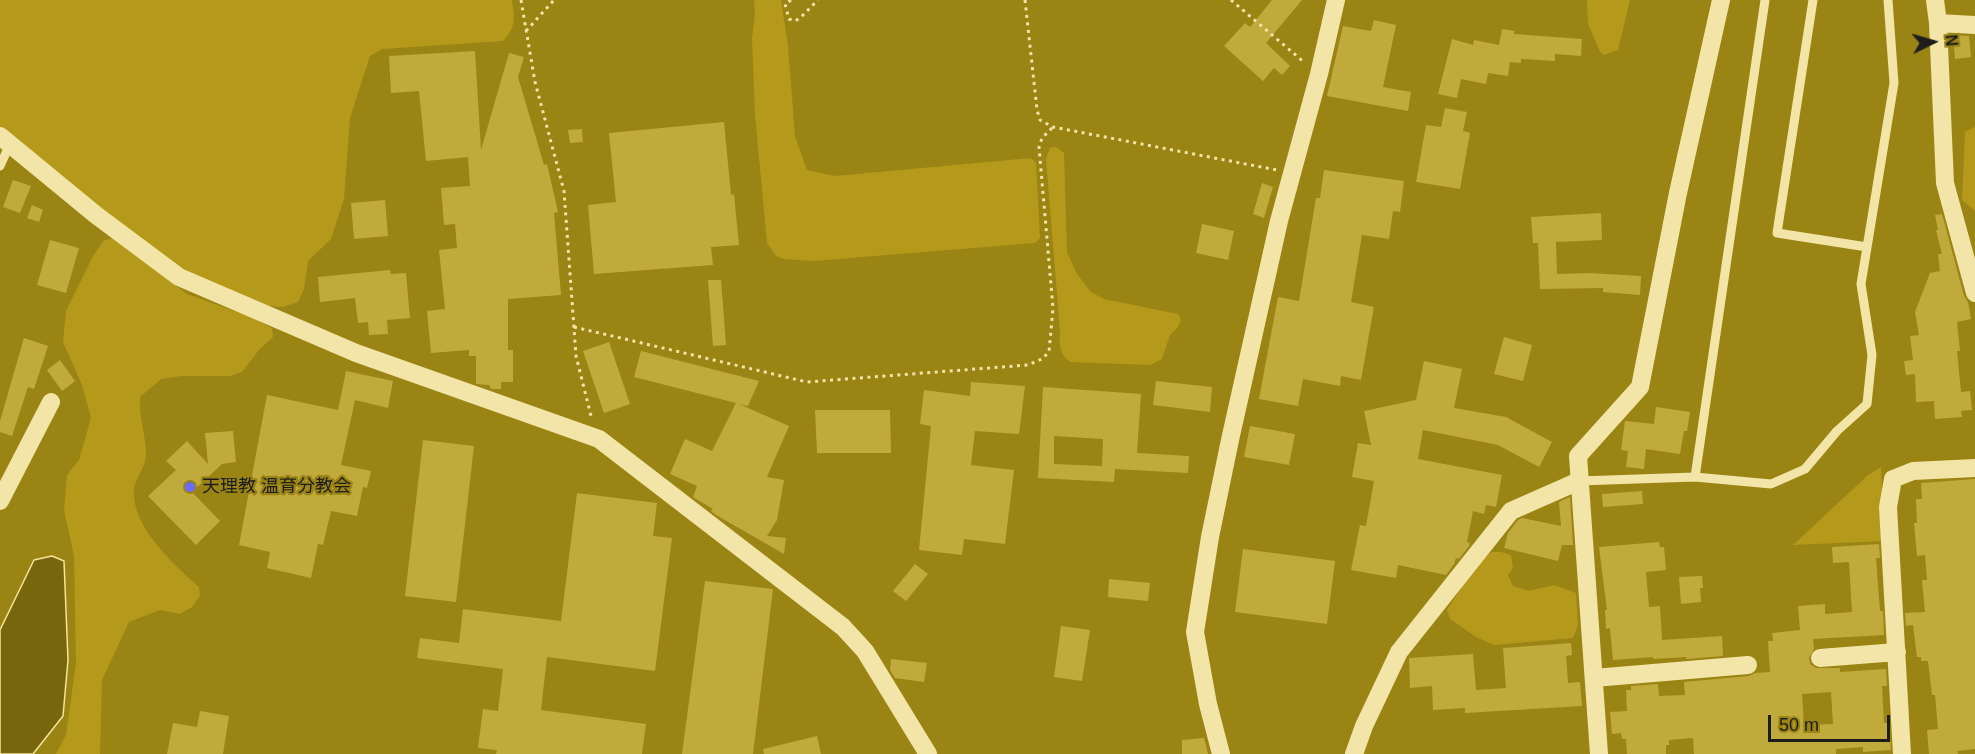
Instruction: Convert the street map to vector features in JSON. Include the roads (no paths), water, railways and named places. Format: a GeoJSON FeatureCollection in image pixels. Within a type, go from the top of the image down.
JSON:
{"type":"FeatureCollection","features":[{"type":"Feature","properties":{"kind":"street"},"geometry":{"type":"LineString","coordinates":[[1221,754],[1208,704],[1195,632],[1210,537],[1230,440],[1279,221],[1319,74],[1336,0]]}},
{"type":"Feature","properties":{"kind":"street"},"geometry":{"type":"LineString","coordinates":[[1599,754],[1578,456],[1640,387],[1678,193],[1721,0]]}},
{"type":"Feature","properties":{"kind":"street"},"geometry":{"type":"LineString","coordinates":[[1935,0],[1945,183],[1975,293]]}},
{"type":"Feature","properties":{"kind":"street"},"geometry":{"type":"LineString","coordinates":[[1938,23],[1975,25]]}},
{"type":"Feature","properties":{"kind":"street"},"geometry":{"type":"LineString","coordinates":[[5,140],[88,208],[179,277],[356,353],[599,439],[843,627],[865,651],[927,754]]}},
{"type":"Feature","properties":{"kind":"street"},"geometry":{"type":"LineString","coordinates":[[0,501],[51,402]]}},
{"type":"Feature","properties":{"kind":"street"},"geometry":{"type":"LineString","coordinates":[[1902,754],[1888,507],[1893,479],[1913,471],[1975,468]]}},
{"type":"Feature","properties":{"kind":"street"},"geometry":{"type":"LineString","coordinates":[[1354,754],[1364,726],[1399,652],[1511,511],[1579,481]]}},
{"type":"Feature","properties":{"kind":"street"},"geometry":{"type":"LineString","coordinates":[[1820,658],[1897,652]]}},
{"type":"Feature","properties":{"kind":"street"},"geometry":{"type":"LineString","coordinates":[[1594,678],[1748,665]]}},
{"type":"Feature","properties":{"kind":"lane"},"geometry":{"type":"LineString","coordinates":[[1695,477],[1766,0]]}},
{"type":"Feature","properties":{"kind":"lane"},"geometry":{"type":"LineString","coordinates":[[1813,0],[1777,233],[1867,247]]}},
{"type":"Feature","properties":{"kind":"lane"},"geometry":{"type":"LineString","coordinates":[[1579,481],[1695,477],[1771,484],[1805,469],[1838,431],[1867,404],[1872,356],[1861,284],[1894,83],[1888,0]]}},
{"type":"Feature","properties":{"kind":"lane"},"geometry":{"type":"LineString","coordinates":[[0,166],[5,140]]}},
{"type":"Feature","properties":{"kind":"place","name":"天理教 温育分教会"},"geometry":{"type":"Point","coordinates":[190,487]}}]}
